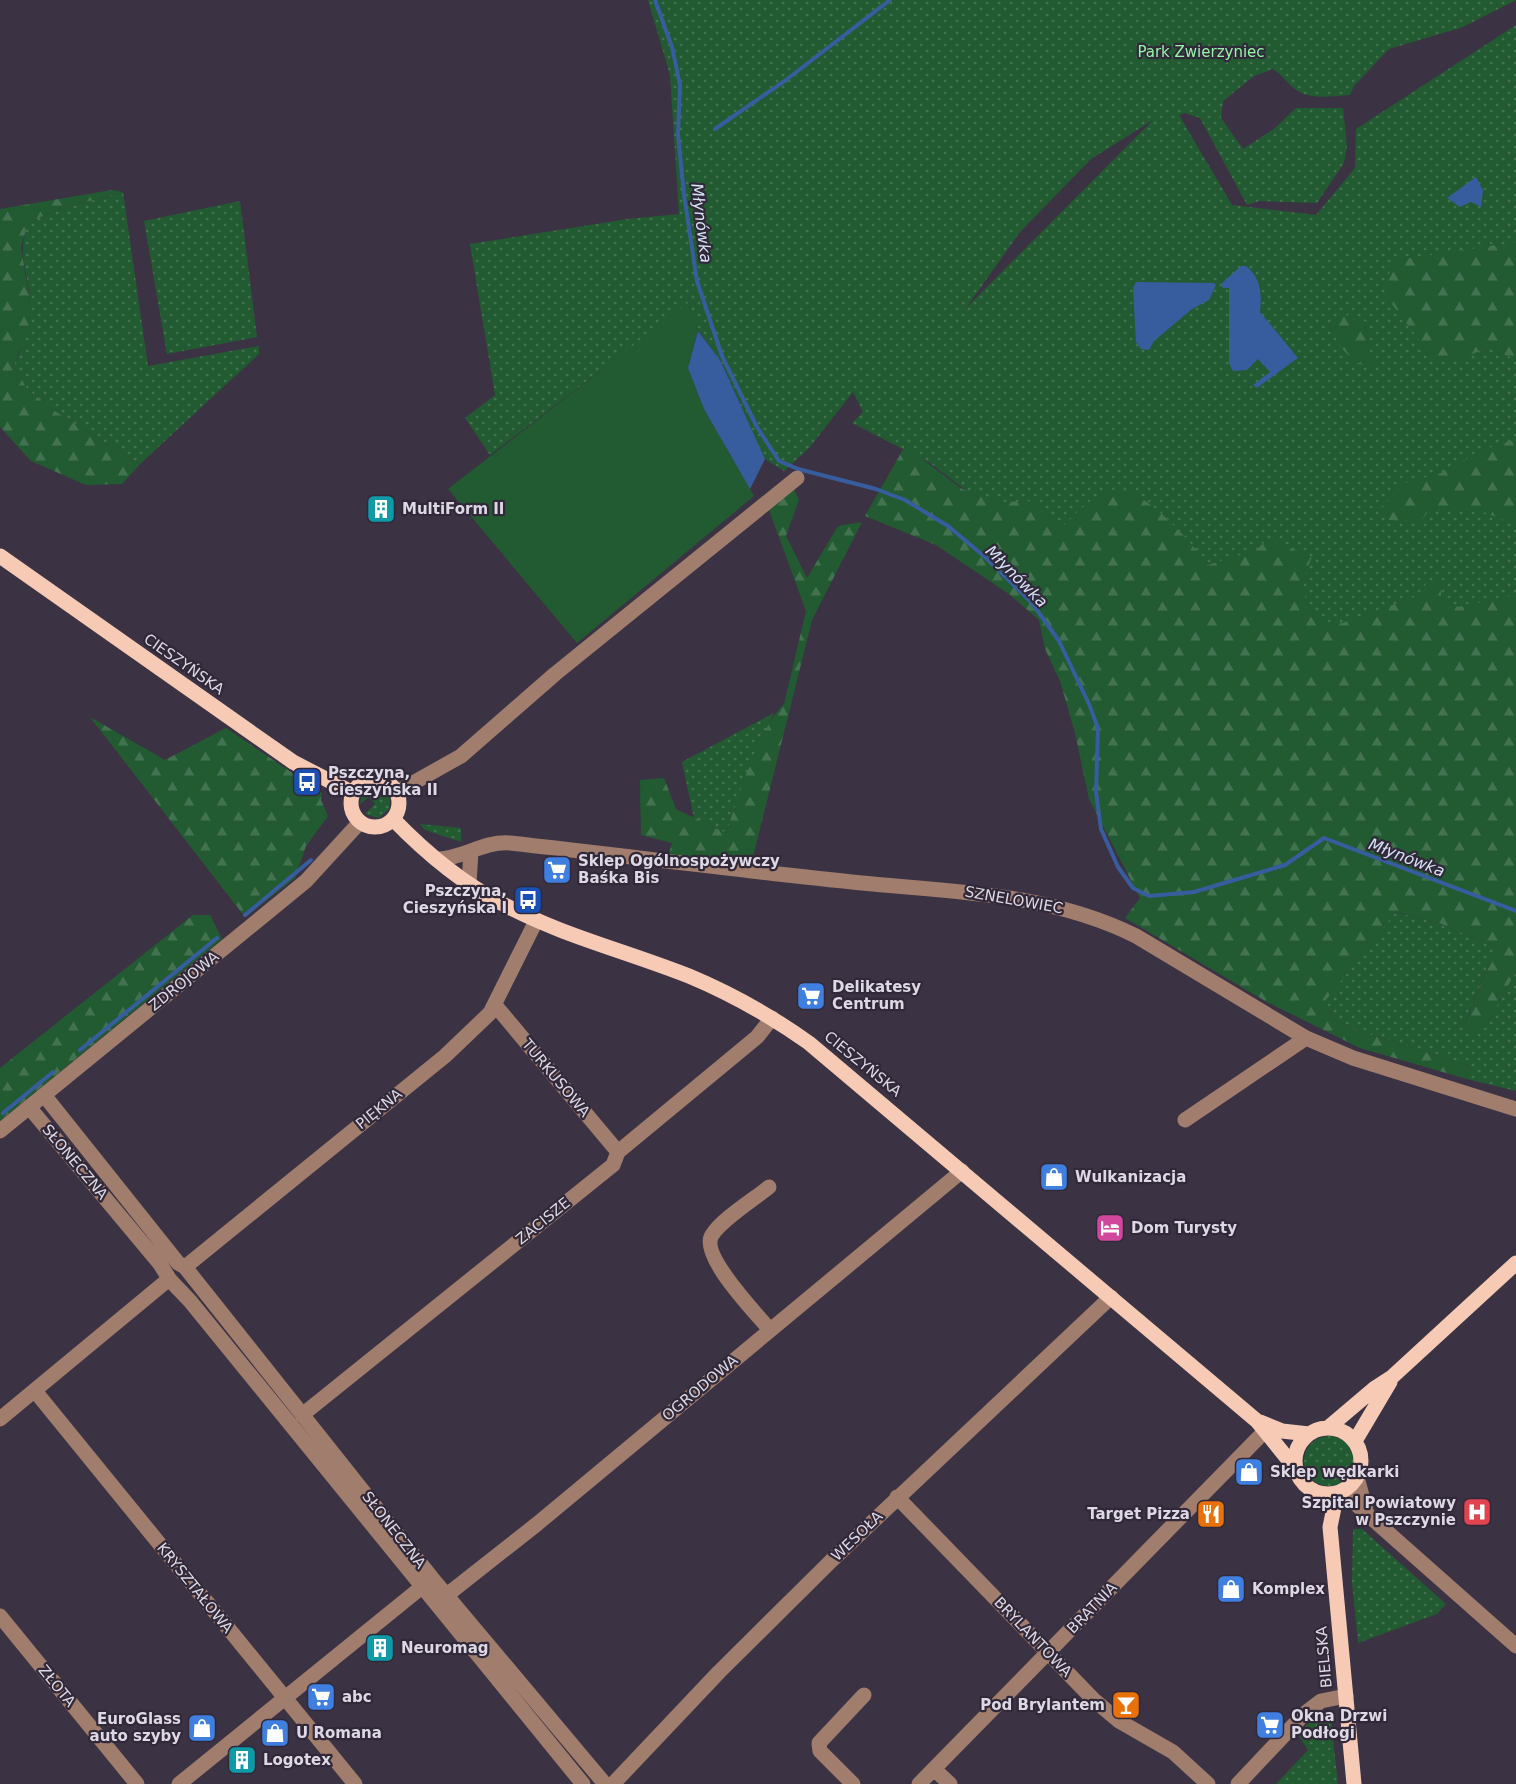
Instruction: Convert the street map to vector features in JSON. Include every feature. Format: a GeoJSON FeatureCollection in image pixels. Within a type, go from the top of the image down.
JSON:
{"type":"FeatureCollection","features":[{"type":"Feature","properties":{"kind":"main road","name":"CIESZYŃSKA"},"geometry":{"type":"LineString","coordinates":[[0,556],[299,766],[353,793]]}},
{"type":"Feature","properties":{"kind":"main road"},"geometry":{"type":"LineString","coordinates":[[374,778],[390,783],[396,792],[399,807],[393,819],[376,827],[360,822],[351,808],[353,793],[362,782],[374,778]]}},
{"type":"Feature","properties":{"kind":"main road","name":"CIESZYŃSKA"},"geometry":{"type":"LineString","coordinates":[[393,819],[436,859],[469,884],[536,921],[695,979],[772,1018],[839,1066],[1261,1426],[1296,1469]]}},
{"type":"Feature","properties":{"kind":"main road"},"geometry":{"type":"LineString","coordinates":[[1329,1427],[1339,1429],[1355,1441],[1362,1459],[1357,1477],[1339,1492],[1320,1493],[1305,1484],[1296,1469],[1297,1450],[1309,1434],[1329,1427],[1375,1388],[1392,1377],[1516,1263]]}},
{"type":"Feature","properties":{"kind":"main road"},"geometry":{"type":"LineString","coordinates":[[1355,1441],[1392,1377]]}},
{"type":"Feature","properties":{"kind":"main road","name":"CIESZYŃSKA"},"geometry":{"type":"LineString","coordinates":[[1261,1426],[1309,1434]]}},
{"type":"Feature","properties":{"kind":"main road","name":"BIELSKA"},"geometry":{"type":"LineString","coordinates":[[1312,1490],[1330,1527]]}},
{"type":"Feature","properties":{"kind":"main road","name":"BIELSKA"},"geometry":{"type":"LineString","coordinates":[[1339,1492],[1330,1527],[1354,1784]]}},
{"type":"Feature","properties":{"kind":"street"},"geometry":{"type":"LineString","coordinates":[[396,792],[460,756],[555,674],[797,478]]}},
{"type":"Feature","properties":{"kind":"street","name":"ZDROJOWA"},"geometry":{"type":"LineString","coordinates":[[0,1131],[306,881],[360,822]]}},
{"type":"Feature","properties":{"kind":"street","name":"SZNELOWIEC"},"geometry":{"type":"LineString","coordinates":[[436,859],[455,857],[487,843],[510,843],[858,883],[981,893],[1051,906],[1110,923],[1136,936],[1306,1038],[1353,1058],[1516,1109]]}},
{"type":"Feature","properties":{"kind":"street"},"geometry":{"type":"LineString","coordinates":[[469,884],[471,851]]}},
{"type":"Feature","properties":{"kind":"street","name":"PIĘKNA"},"geometry":{"type":"LineString","coordinates":[[0,1419],[445,1056],[495,1005],[536,921]]}},
{"type":"Feature","properties":{"kind":"street","name":"TURKUSOWA"},"geometry":{"type":"LineString","coordinates":[[495,1005],[618,1152]]}},
{"type":"Feature","properties":{"kind":"street","name":"ZACISZE"},"geometry":{"type":"LineString","coordinates":[[302,1415],[613,1165],[618,1152],[757,1038],[772,1018]]}},
{"type":"Feature","properties":{"kind":"street"},"geometry":{"type":"LineString","coordinates":[[1185,1120],[1306,1038]]}},
{"type":"Feature","properties":{"kind":"street","name":"SŁONECZNA"},"geometry":{"type":"LineString","coordinates":[[44,1095],[177,1273],[441,1600],[583,1784]]}},
{"type":"Feature","properties":{"kind":"street","name":"SŁONECZNA"},"geometry":{"type":"LineString","coordinates":[[29,1107],[302,1415],[427,1583]]}},
{"type":"Feature","properties":{"kind":"street","name":"OGRODOWA"},"geometry":{"type":"LineString","coordinates":[[441,1600],[962,1171]]}},
{"type":"Feature","properties":{"kind":"street"},"geometry":{"type":"LineString","coordinates":[[769,1187],[717,1228],[709,1241],[709,1250],[717,1264],[770,1330]]}},
{"type":"Feature","properties":{"kind":"street","name":"WESOŁA"},"geometry":{"type":"LineString","coordinates":[[614,1784],[719,1672],[897,1497],[1111,1298]]}},
{"type":"Feature","properties":{"kind":"street","name":"KRYSZTAŁOWA"},"geometry":{"type":"LineString","coordinates":[[35,1391],[356,1784]]}},
{"type":"Feature","properties":{"kind":"street","name":"BRATNIA"},"geometry":{"type":"LineString","coordinates":[[919,1784],[1048,1653],[1261,1426]]}},
{"type":"Feature","properties":{"kind":"street"},"geometry":{"type":"LineString","coordinates":[[1357,1477],[1366,1511]]}},
{"type":"Feature","properties":{"kind":"street"},"geometry":{"type":"LineString","coordinates":[[1339,1492],[1366,1511],[1516,1646]]}},
{"type":"Feature","properties":{"kind":"street","name":"BRYLANTOWA"},"geometry":{"type":"LineString","coordinates":[[897,1497],[1106,1711],[1173,1752],[1208,1784]]}},
{"type":"Feature","properties":{"kind":"street"},"geometry":{"type":"LineString","coordinates":[[179,1784],[427,1583]]}},
{"type":"Feature","properties":{"kind":"street","name":"SŁONECZNA"},"geometry":{"type":"LineString","coordinates":[[441,1600],[605,1784]]}},
{"type":"Feature","properties":{"kind":"street","name":"ZŁOTA"},"geometry":{"type":"LineString","coordinates":[[0,1616],[137,1784]]}},
{"type":"Feature","properties":{"kind":"street"},"geometry":{"type":"LineString","coordinates":[[853,1784],[820,1751],[819,1743],[864,1695]]}},
{"type":"Feature","properties":{"kind":"street"},"geometry":{"type":"LineString","coordinates":[[1238,1784],[1304,1714],[1321,1701],[1346,1696]]}},
{"type":"Feature","properties":{"kind":"street"},"geometry":{"type":"LineString","coordinates":[[934,1769],[950,1784]]}},
{"type":"Feature","properties":{"kind":"green space","name":"Park Zwierzyniec"},"geometry":{"type":"Polygon","coordinates":[[[648,0],[1516,0],[1463,27],[1389,49],[1354,86],[1350,95],[1323,97],[1303,94],[1294,89],[1273,69],[1254,76],[1223,101],[1221,118],[1243,149],[1274,129],[1296,108],[1343,108],[1347,147],[1344,163],[1317,203],[1259,201],[1247,205],[1200,118],[1185,113],[1179,115],[1232,205],[1316,215],[1355,168],[1356,129],[1516,25],[1516,614],[1353,637],[982,503],[930,463],[852,423],[863,412],[853,392],[809,448],[784,471],[765,459],[720,360],[698,330],[689,303],[490,455],[465,418],[495,395],[470,244],[628,219],[679,214],[670,75],[648,0]],[[1153,120],[1091,159],[1020,232],[966,308],[1153,120]]]}},
{"type":"Feature","properties":{"kind":"green space"},"geometry":{"type":"Polygon","coordinates":[[[112,190],[123,192],[53,211],[28,223],[21,247],[29,295],[30,324],[14,365],[27,389],[53,410],[140,464],[122,484],[86,485],[31,461],[0,427],[0,209],[112,190]]]}},
{"type":"Feature","properties":{"kind":"green space"},"geometry":{"type":"Polygon","coordinates":[[[123,192],[148,366],[259,346],[259,354],[140,464],[53,410],[27,389],[14,365],[24,339],[29,310],[29,292],[23,258],[23,243],[28,223],[53,211],[123,192]]]}},
{"type":"Feature","properties":{"kind":"green space"},"geometry":{"type":"Polygon","coordinates":[[[240,201],[257,337],[167,354],[144,221],[240,201]]]}},
{"type":"Feature","properties":{"kind":"green space"},"geometry":{"type":"Polygon","coordinates":[[[1516,242],[1516,359],[1487,348],[1450,363],[1434,360],[1386,296],[1391,261],[1516,242]]]}},
{"type":"Feature","properties":{"kind":"green space"},"geometry":{"type":"Polygon","coordinates":[[[689,302],[698,330],[688,368],[704,409],[754,496],[577,643],[448,489],[689,302]]]}},
{"type":"Feature","properties":{"kind":"green space"},"geometry":{"type":"Polygon","coordinates":[[[1343,314],[1367,322],[1369,347],[1374,365],[1369,368],[1354,360],[1344,351],[1329,326],[1343,314]]]}},
{"type":"Feature","properties":{"kind":"green space"},"geometry":{"type":"Polygon","coordinates":[[[1516,439],[1516,525],[1474,508],[1430,508],[1421,521],[1386,520],[1382,508],[1405,483],[1441,473],[1482,450],[1516,439]]]}},
{"type":"Feature","properties":{"kind":"green space"},"geometry":{"type":"Polygon","coordinates":[[[905,446],[962,489],[1002,502],[1037,501],[1060,529],[1092,499],[1116,489],[1127,491],[1153,506],[1180,531],[1208,565],[1256,550],[1268,539],[1312,557],[1304,579],[1304,595],[1313,608],[1330,624],[1342,623],[1417,596],[1428,581],[1441,582],[1441,597],[1458,607],[1516,595],[1516,972],[1481,1033],[1464,1027],[1495,947],[1439,923],[1396,912],[1325,1001],[1332,1019],[1356,1030],[1469,1066],[1467,1079],[1360,1048],[1267,1002],[1125,918],[1140,898],[1089,799],[1075,733],[1060,681],[1045,649],[1039,620],[1009,594],[936,545],[865,516],[905,446]]]}},
{"type":"Feature","properties":{"kind":"green space"},"geometry":{"type":"Polygon","coordinates":[[[794,490],[799,500],[786,536],[807,578],[838,526],[862,522],[812,620],[750,869],[668,857],[672,843],[641,835],[640,780],[664,778],[676,809],[726,833],[757,747],[784,704],[806,611],[768,507],[794,490]]]}},
{"type":"Feature","properties":{"kind":"green space"},"geometry":{"type":"Polygon","coordinates":[[[774,713],[745,779],[726,833],[694,818],[682,762],[774,713]]]}},
{"type":"Feature","properties":{"kind":"green space"},"geometry":{"type":"Polygon","coordinates":[[[90,717],[165,760],[226,728],[322,793],[321,800],[328,816],[306,846],[295,878],[245,917],[90,717]]]}},
{"type":"Feature","properties":{"kind":"green space"},"geometry":{"type":"Polygon","coordinates":[[[372,788],[384,790],[390,799],[389,809],[379,818],[365,814],[375,804],[369,797],[360,804],[362,794],[372,788]]]}},
{"type":"Feature","properties":{"kind":"green space"},"geometry":{"type":"Polygon","coordinates":[[[420,824],[461,828],[461,842],[425,830],[420,824]]]}},
{"type":"Feature","properties":{"kind":"green space"},"geometry":{"type":"Polygon","coordinates":[[[1395,912],[1439,923],[1495,947],[1464,1026],[1481,1033],[1516,972],[1516,1091],[1467,1079],[1469,1066],[1356,1030],[1332,1019],[1325,1001],[1395,912]]]}},
{"type":"Feature","properties":{"kind":"green space"},"geometry":{"type":"Polygon","coordinates":[[[193,915],[210,915],[222,939],[0,1121],[0,1068],[193,915]]]}},
{"type":"Feature","properties":{"kind":"green space"},"geometry":{"type":"Polygon","coordinates":[[[1324,1436],[1334,1436],[1347,1443],[1354,1456],[1354,1466],[1347,1479],[1334,1486],[1324,1486],[1315,1482],[1308,1475],[1304,1466],[1304,1456],[1308,1447],[1315,1440],[1324,1436]]]}},
{"type":"Feature","properties":{"kind":"green space"},"geometry":{"type":"Polygon","coordinates":[[[1353,1529],[1362,1529],[1446,1604],[1437,1614],[1358,1643],[1352,1582],[1353,1529]]]}},
{"type":"Feature","properties":{"kind":"green space"},"geometry":{"type":"Polygon","coordinates":[[[1317,1717],[1331,1720],[1338,1784],[1276,1784],[1308,1750],[1299,1736],[1308,1723],[1317,1717]]]}},
{"type":"Feature","properties":{"kind":"water"},"geometry":{"type":"Polygon","coordinates":[[[1476,177],[1483,190],[1481,207],[1471,202],[1460,207],[1447,198],[1476,177]]]}},
{"type":"Feature","properties":{"kind":"water"},"geometry":{"type":"Polygon","coordinates":[[[1241,266],[1246,266],[1258,281],[1261,299],[1260,312],[1298,358],[1257,388],[1253,385],[1270,372],[1258,359],[1247,370],[1233,371],[1229,363],[1229,288],[1223,288],[1221,284],[1241,266]]]}},
{"type":"Feature","properties":{"kind":"water"},"geometry":{"type":"Polygon","coordinates":[[[1136,282],[1214,283],[1216,285],[1209,300],[1192,309],[1154,341],[1149,350],[1141,349],[1136,342],[1133,288],[1136,282]]]}},
{"type":"Feature","properties":{"kind":"water"},"geometry":{"type":"Polygon","coordinates":[[[698,331],[720,360],[765,459],[750,489],[704,409],[688,368],[698,331]]]}},
{"type":"Feature","properties":{"kind":"waterway","name":"Młynówka"},"geometry":{"type":"LineString","coordinates":[[655,0],[672,47],[680,85],[678,134],[684,195],[697,281],[722,356],[757,427],[779,461],[798,469],[876,489],[905,500],[948,526],[985,557],[1032,603],[1059,641],[1098,728],[1096,792],[1101,829],[1118,867],[1133,888],[1149,896],[1194,892],[1285,865],[1324,838],[1516,911]]}},
{"type":"Feature","properties":{"kind":"waterway"},"geometry":{"type":"LineString","coordinates":[[715,129],[786,80],[890,0]]}},
{"type":"Feature","properties":{"kind":"waterway"},"geometry":{"type":"LineString","coordinates":[[245,915],[311,860]]}},
{"type":"Feature","properties":{"kind":"waterway"},"geometry":{"type":"LineString","coordinates":[[80,1050],[217,938]]}},
{"type":"Feature","properties":{"kind":"waterway"},"geometry":{"type":"LineString","coordinates":[[3,1113],[53,1072]]}},
{"type":"Feature","properties":{"kind":"place","name":"MultiForm II"},"geometry":{"type":"Point","coordinates":[381,509]}},
{"type":"Feature","properties":{"kind":"place","name":"Pszczyna, Cieszyńska II"},"geometry":{"type":"Point","coordinates":[307,782]}},
{"type":"Feature","properties":{"kind":"place","name":"Sklep Ogólnospożywczy Baśka Bis"},"geometry":{"type":"Point","coordinates":[557,870]}},
{"type":"Feature","properties":{"kind":"place","name":"Pszczyna, Cieszyńska I"},"geometry":{"type":"Point","coordinates":[528,900]}},
{"type":"Feature","properties":{"kind":"place","name":"Delikatesy Centrum"},"geometry":{"type":"Point","coordinates":[811,996]}},
{"type":"Feature","properties":{"kind":"place","name":"Wulkanizacja"},"geometry":{"type":"Point","coordinates":[1054,1177]}},
{"type":"Feature","properties":{"kind":"place","name":"Dom Turysty"},"geometry":{"type":"Point","coordinates":[1110,1228]}},
{"type":"Feature","properties":{"kind":"place","name":"Sklep wędkarki"},"geometry":{"type":"Point","coordinates":[1249,1472]}},
{"type":"Feature","properties":{"kind":"place","name":"Szpital Powiatowy w Pszczynie"},"geometry":{"type":"Point","coordinates":[1477,1512]}},
{"type":"Feature","properties":{"kind":"place","name":"Target Pizza"},"geometry":{"type":"Point","coordinates":[1211,1514]}},
{"type":"Feature","properties":{"kind":"place","name":"Komplex"},"geometry":{"type":"Point","coordinates":[1231,1589]}},
{"type":"Feature","properties":{"kind":"place","name":"Neuromag"},"geometry":{"type":"Point","coordinates":[380,1648]}},
{"type":"Feature","properties":{"kind":"place","name":"abc"},"geometry":{"type":"Point","coordinates":[321,1697]}},
{"type":"Feature","properties":{"kind":"place","name":"Pod Brylantem"},"geometry":{"type":"Point","coordinates":[1126,1705]}},
{"type":"Feature","properties":{"kind":"place","name":"Okna Drzwi Podłogi"},"geometry":{"type":"Point","coordinates":[1270,1725]}},
{"type":"Feature","properties":{"kind":"place","name":"EuroGlass auto szyby"},"geometry":{"type":"Point","coordinates":[202,1728]}},
{"type":"Feature","properties":{"kind":"place","name":"U Romana"},"geometry":{"type":"Point","coordinates":[275,1733]}},
{"type":"Feature","properties":{"kind":"place","name":"Logotex"},"geometry":{"type":"Point","coordinates":[242,1760]}}]}
